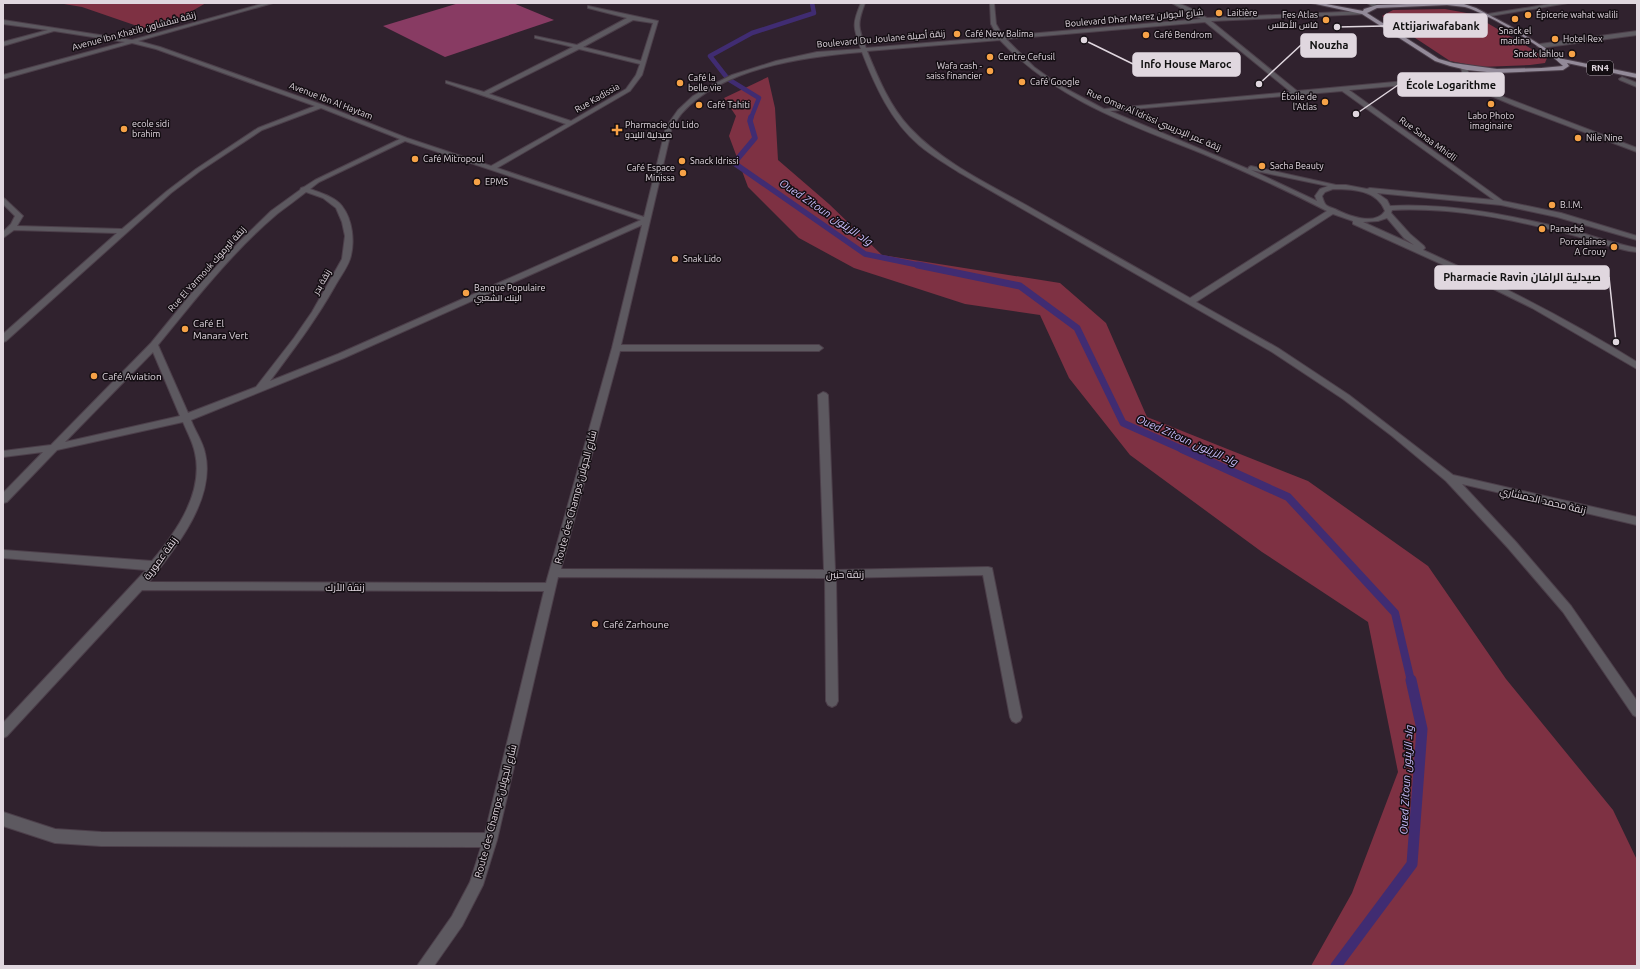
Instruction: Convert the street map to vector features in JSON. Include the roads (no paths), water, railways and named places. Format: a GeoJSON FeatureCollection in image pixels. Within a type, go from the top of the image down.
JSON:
{"type":"FeatureCollection","features":[{"type":"Feature","properties":{"kind":"main road","name":"RN4"},"geometry":{"type":"LineString","coordinates":[[1313,3],[1365,11],[1377,7],[1447,4],[1465,5],[1540,46],[1563,61],[1637,76]]}},
{"type":"Feature","properties":{"kind":"main road","name":"RN4"},"geometry":{"type":"LineString","coordinates":[[1334,3],[1365,11],[1437,60],[1464,68],[1497,71],[1563,68],[1622,79]]}},
{"type":"Feature","properties":{"kind":"main road"},"geometry":{"type":"LineString","coordinates":[[1563,61],[1566,66],[1563,68]]}},
{"type":"Feature","properties":{"kind":"street","name":"Avenue Ibn Khatib زنقة شفشاون"},"geometry":{"type":"LineString","coordinates":[[3,77],[271,3]]}},
{"type":"Feature","properties":{"kind":"street"},"geometry":{"type":"LineString","coordinates":[[863,3],[856,20],[858,34],[876,80],[891,107],[906,128],[922,144],[939,157],[980,182],[1275,350],[1346,397],[1395,434],[1450,478],[1512,545],[1567,609],[1637,712]]}},
{"type":"Feature","properties":{"kind":"street","name":"Rue Omar Al Idrissi زنقة عمر الإدريسي"},"geometry":{"type":"LineString","coordinates":[[992,3],[994,25],[1002,38],[1026,62],[1057,86],[1104,110],[1230,163],[1323,206],[1331,212],[1343,216]]}},
{"type":"Feature","properties":{"kind":"street"},"geometry":{"type":"LineString","coordinates":[[1174,3],[1188,9],[1206,20],[1296,94]]}},
{"type":"Feature","properties":{"kind":"street"},"geometry":{"type":"LineString","coordinates":[[1369,3],[1377,7]]}},
{"type":"Feature","properties":{"kind":"street"},"geometry":{"type":"LineString","coordinates":[[1485,15],[1566,3]]}},
{"type":"Feature","properties":{"kind":"street","name":"Rue Kadissia"},"geometry":{"type":"LineString","coordinates":[[492,168],[628,90],[639,75],[656,22],[590,8]]}},
{"type":"Feature","properties":{"kind":"street","name":"Boulevard Dhar Marez شارع الجولان"},"geometry":{"type":"LineString","coordinates":[[1002,38],[1206,20],[1365,11]]}},
{"type":"Feature","properties":{"kind":"street"},"geometry":{"type":"LineString","coordinates":[[484,94],[632,18]]}},
{"type":"Feature","properties":{"kind":"street","name":"Avenue Ibn Al Haytam"},"geometry":{"type":"LineString","coordinates":[[3,22],[131,41],[158,48],[321,106],[405,139],[647,220]]}},
{"type":"Feature","properties":{"kind":"street"},"geometry":{"type":"LineString","coordinates":[[3,44],[54,30]]}},
{"type":"Feature","properties":{"kind":"street"},"geometry":{"type":"LineString","coordinates":[[1540,46],[1637,32]]}},
{"type":"Feature","properties":{"kind":"street"},"geometry":{"type":"LineString","coordinates":[[537,37],[576,48],[643,63]]}},
{"type":"Feature","properties":{"kind":"street","name":"Boulevard Du Joulane زنقة أصيلة"},"geometry":{"type":"LineString","coordinates":[[763,65],[817,54],[1002,38]]}},
{"type":"Feature","properties":{"kind":"street","name":"Route des Champs شارع الجولان"},"geometry":{"type":"LineString","coordinates":[[425,966],[457,921],[476,886],[490,840],[554,573],[616,348],[669,127],[674,117],[682,108],[706,91],[727,80],[763,65]]}},
{"type":"Feature","properties":{"kind":"street"},"geometry":{"type":"LineString","coordinates":[[1462,78],[1466,75],[1464,68]]}},
{"type":"Feature","properties":{"kind":"street"},"geometry":{"type":"LineString","coordinates":[[1104,110],[1462,78],[1486,92],[1517,105],[1637,150]]}},
{"type":"Feature","properties":{"kind":"street"},"geometry":{"type":"LineString","coordinates":[[1622,79],[1637,84]]}},
{"type":"Feature","properties":{"kind":"street"},"geometry":{"type":"LineString","coordinates":[[448,82],[571,123]]}},
{"type":"Feature","properties":{"kind":"street","name":"Rue Sanaa Mhidli"},"geometry":{"type":"LineString","coordinates":[[1344,89],[1502,203]]}},
{"type":"Feature","properties":{"kind":"street"},"geometry":{"type":"LineString","coordinates":[[3,340],[124,231],[187,179],[260,129],[321,106]]}},
{"type":"Feature","properties":{"kind":"street","name":"Rue El Yarmouk زنقة اليرموك"},"geometry":{"type":"LineString","coordinates":[[3,499],[51,448],[154,345],[194,296],[274,212],[303,189],[317,181],[405,139]]}},
{"type":"Feature","properties":{"kind":"street"},"geometry":{"type":"LineString","coordinates":[[1230,163],[1307,181],[1354,188],[1502,203],[1558,215],[1637,238]]}},
{"type":"Feature","properties":{"kind":"street"},"geometry":{"type":"LineString","coordinates":[[1323,206],[1319,201],[1318,196],[1320,192],[1334,187],[1344,186]]}},
{"type":"Feature","properties":{"kind":"street"},"geometry":{"type":"LineString","coordinates":[[1354,188],[1383,199],[1388,211],[1407,236],[1445,263]]}},
{"type":"Feature","properties":{"kind":"street","name":"زنقة بدر"},"geometry":{"type":"LineString","coordinates":[[258,390],[301,335],[346,259],[349,236],[346,222],[339,207],[325,197],[303,189]]}},
{"type":"Feature","properties":{"kind":"street"},"geometry":{"type":"LineString","coordinates":[[3,236],[13,228],[19,216],[4,203]]}},
{"type":"Feature","properties":{"kind":"street"},"geometry":{"type":"LineString","coordinates":[[1343,216],[1365,220],[1383,218],[1388,211],[1434,206],[1545,226],[1637,250]]}},
{"type":"Feature","properties":{"kind":"street"},"geometry":{"type":"LineString","coordinates":[[1191,301],[1331,212]]}},
{"type":"Feature","properties":{"kind":"street"},"geometry":{"type":"LineString","coordinates":[[1343,216],[1509,292],[1607,347],[1637,366]]}},
{"type":"Feature","properties":{"kind":"street"},"geometry":{"type":"LineString","coordinates":[[3,454],[51,448],[186,418],[258,390],[446,311],[647,220]]}},
{"type":"Feature","properties":{"kind":"street"},"geometry":{"type":"LineString","coordinates":[[13,228],[124,231]]}},
{"type":"Feature","properties":{"kind":"street","name":"زنقة عمورية"},"geometry":{"type":"LineString","coordinates":[[3,732],[139,586],[182,528],[195,501],[202,478],[201,455],[154,345]]}},
{"type":"Feature","properties":{"kind":"street"},"geometry":{"type":"LineString","coordinates":[[616,348],[819,348]]}},
{"type":"Feature","properties":{"kind":"street"},"geometry":{"type":"LineString","coordinates":[[823,395],[830,574],[832,700]]}},
{"type":"Feature","properties":{"kind":"street","name":"زنقة محمد الحمشاري"},"geometry":{"type":"LineString","coordinates":[[1450,478],[1637,521]]}},
{"type":"Feature","properties":{"kind":"street"},"geometry":{"type":"LineString","coordinates":[[3,554],[155,566]]}},
{"type":"Feature","properties":{"kind":"street","name":"زنقة حنين"},"geometry":{"type":"LineString","coordinates":[[554,573],[830,574],[988,571],[1016,717]]}},
{"type":"Feature","properties":{"kind":"street","name":"زنقة الأرك"},"geometry":{"type":"LineString","coordinates":[[139,586],[551,587]]}},
{"type":"Feature","properties":{"kind":"street"},"geometry":{"type":"LineString","coordinates":[[3,819],[55,836],[101,839],[490,840]]}},
{"type":"Feature","properties":{"kind":"waterway","name":"Oued Zitoun واد الزيتون"},"geometry":{"type":"LineString","coordinates":[[751,118],[759,98],[728,79],[710,56],[752,33],[814,13],[812,3]]}},
{"type":"Feature","properties":{"kind":"waterway","name":"Oued Zitoun واد الزيتون"},"geometry":{"type":"LineString","coordinates":[[751,117],[750,121],[755,138],[734,163],[865,254],[923,266]]}},
{"type":"Feature","properties":{"kind":"waterway","name":"Oued Zitoun واد الزيتون"},"geometry":{"type":"LineString","coordinates":[[918,265],[1020,286],[1077,328],[1123,423],[1184,450]]}},
{"type":"Feature","properties":{"kind":"waterway","name":"Oued Zitoun واد الزيتون"},"geometry":{"type":"LineString","coordinates":[[1182,449],[1288,497],[1395,613],[1411,681]]}},
{"type":"Feature","properties":{"kind":"waterway","name":"Oued Zitoun واد الزيتون"},"geometry":{"type":"LineString","coordinates":[[1336,966],[1412,864],[1422,729],[1411,680]]}},
{"type":"Feature","properties":{"kind":"place","name":"Laitière"},"geometry":{"type":"Point","coordinates":[1219,13]}},
{"type":"Feature","properties":{"kind":"place","name":"Épicerie wahat walili"},"geometry":{"type":"Point","coordinates":[1528,15]}},
{"type":"Feature","properties":{"kind":"place","name":"Snack el madina"},"geometry":{"type":"Point","coordinates":[1515,19]}},
{"type":"Feature","properties":{"kind":"place","name":"Fes Atlas فاس الأطلس"},"geometry":{"type":"Point","coordinates":[1326,20]}},
{"type":"Feature","properties":{"kind":"place","name":"Attijariwafabank"},"geometry":{"type":"Point","coordinates":[1337,27]}},
{"type":"Feature","properties":{"kind":"place","name":"Café New Balima"},"geometry":{"type":"Point","coordinates":[957,34]}},
{"type":"Feature","properties":{"kind":"place","name":"Café Bendrom"},"geometry":{"type":"Point","coordinates":[1146,35]}},
{"type":"Feature","properties":{"kind":"place","name":"Hotel Rex"},"geometry":{"type":"Point","coordinates":[1555,39]}},
{"type":"Feature","properties":{"kind":"place","name":"Info House Maroc"},"geometry":{"type":"Point","coordinates":[1084,40]}},
{"type":"Feature","properties":{"kind":"place","name":"Snack lahlou"},"geometry":{"type":"Point","coordinates":[1572,54]}},
{"type":"Feature","properties":{"kind":"place","name":"Centre Cefusil"},"geometry":{"type":"Point","coordinates":[990,57]}},
{"type":"Feature","properties":{"kind":"place","name":"Wafa cash - saiss financier"},"geometry":{"type":"Point","coordinates":[990,71]}},
{"type":"Feature","properties":{"kind":"place","name":"Café Google"},"geometry":{"type":"Point","coordinates":[1022,82]}},
{"type":"Feature","properties":{"kind":"place","name":"Café la belle vie"},"geometry":{"type":"Point","coordinates":[680,83]}},
{"type":"Feature","properties":{"kind":"place","name":"Nouzha"},"geometry":{"type":"Point","coordinates":[1259,84]}},
{"type":"Feature","properties":{"kind":"place","name":"Étoile de l'Atlas"},"geometry":{"type":"Point","coordinates":[1325,102]}},
{"type":"Feature","properties":{"kind":"place","name":"Labo Photo imaginaire"},"geometry":{"type":"Point","coordinates":[1491,104]}},
{"type":"Feature","properties":{"kind":"place","name":"Café Tahiti"},"geometry":{"type":"Point","coordinates":[699,105]}},
{"type":"Feature","properties":{"kind":"place","name":"École Logarithme"},"geometry":{"type":"Point","coordinates":[1356,114]}},
{"type":"Feature","properties":{"kind":"place","name":"ecole sidi brahim"},"geometry":{"type":"Point","coordinates":[124,129]}},
{"type":"Feature","properties":{"kind":"place","name":"Pharmacie du Lido صيدلية الليدو"},"geometry":{"type":"Point","coordinates":[617,130]}},
{"type":"Feature","properties":{"kind":"place","name":"Nile Nine"},"geometry":{"type":"Point","coordinates":[1578,138]}},
{"type":"Feature","properties":{"kind":"place","name":"Café Mitropoul"},"geometry":{"type":"Point","coordinates":[415,159]}},
{"type":"Feature","properties":{"kind":"place","name":"Snack Idrissi"},"geometry":{"type":"Point","coordinates":[682,161]}},
{"type":"Feature","properties":{"kind":"place","name":"Sacha Beauty"},"geometry":{"type":"Point","coordinates":[1262,166]}},
{"type":"Feature","properties":{"kind":"place","name":"Café Espace Minissa"},"geometry":{"type":"Point","coordinates":[683,173]}},
{"type":"Feature","properties":{"kind":"place","name":"EPMS"},"geometry":{"type":"Point","coordinates":[477,182]}},
{"type":"Feature","properties":{"kind":"place","name":"B.I.M."},"geometry":{"type":"Point","coordinates":[1552,205]}},
{"type":"Feature","properties":{"kind":"place","name":"Panaché"},"geometry":{"type":"Point","coordinates":[1542,229]}},
{"type":"Feature","properties":{"kind":"place","name":"Porcelaines A Crouy"},"geometry":{"type":"Point","coordinates":[1614,247]}},
{"type":"Feature","properties":{"kind":"place","name":"Snak Lido"},"geometry":{"type":"Point","coordinates":[675,259]}},
{"type":"Feature","properties":{"kind":"place","name":"Banque Populaire البنك الشعبي"},"geometry":{"type":"Point","coordinates":[466,293]}},
{"type":"Feature","properties":{"kind":"place","name":"Café El Manara Vert"},"geometry":{"type":"Point","coordinates":[185,329]}},
{"type":"Feature","properties":{"kind":"place","name":"Pharmacie Ravin صيدلية الرافان"},"geometry":{"type":"Point","coordinates":[1616,342]}},
{"type":"Feature","properties":{"kind":"place","name":"Café Aviation"},"geometry":{"type":"Point","coordinates":[94,376]}},
{"type":"Feature","properties":{"kind":"place","name":"Café Zarhoune"},"geometry":{"type":"Point","coordinates":[595,624]}}]}
